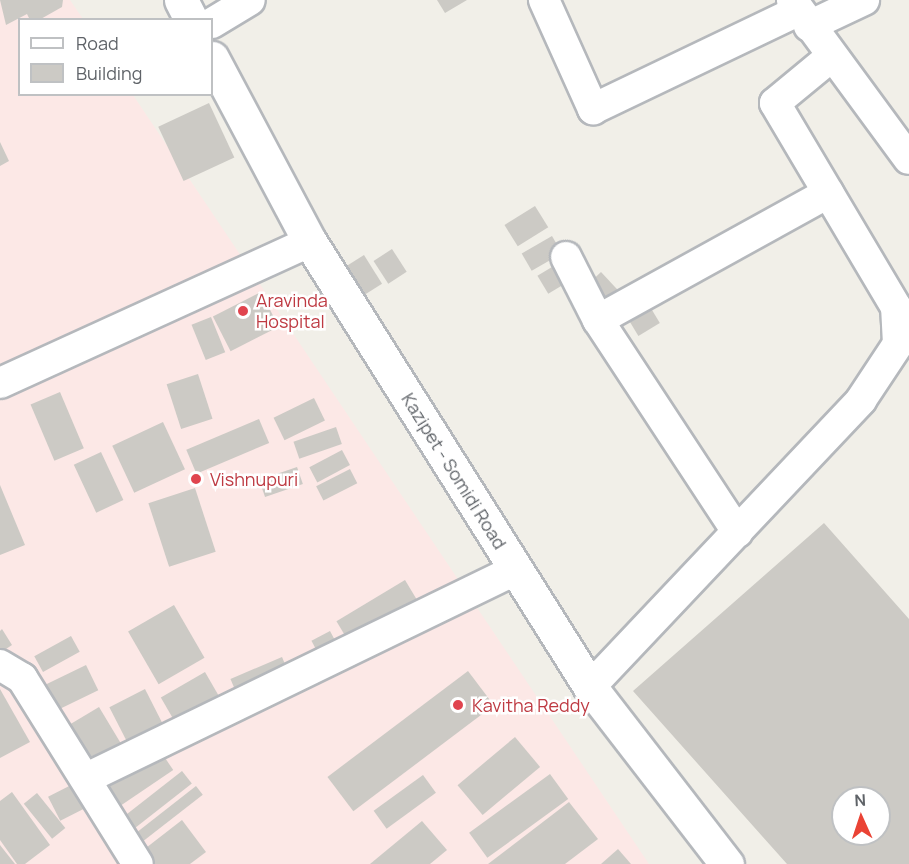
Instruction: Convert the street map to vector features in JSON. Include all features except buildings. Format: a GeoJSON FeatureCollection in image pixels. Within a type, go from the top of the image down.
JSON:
{"type":"FeatureCollection","features":[{"type":"Feature","properties":{"kind":"street"},"geometry":{"type":"LineString","coordinates":[[181,0],[190,18]]}},
{"type":"Feature","properties":{"kind":"street"},"geometry":{"type":"LineString","coordinates":[[213,22],[250,0]]}},
{"type":"Feature","properties":{"kind":"street"},"geometry":{"type":"LineString","coordinates":[[544,0],[593,109],[800,12],[864,0]]}},
{"type":"Feature","properties":{"kind":"street"},"geometry":{"type":"LineString","coordinates":[[800,12],[909,159]]}},
{"type":"Feature","properties":{"kind":"street"},"geometry":{"type":"LineString","coordinates":[[590,687],[861,400],[898,345],[896,307],[775,103],[832,56]]}},
{"type":"Feature","properties":{"kind":"street","name":"Kazipet - Somidi Road"},"geometry":{"type":"LineString","coordinates":[[213,60],[310,243],[590,687],[727,864]]}},
{"type":"Feature","properties":{"kind":"street"},"geometry":{"type":"LineString","coordinates":[[598,320],[828,194]]}},
{"type":"Feature","properties":{"kind":"street"},"geometry":{"type":"LineString","coordinates":[[0,383],[310,243]]}},
{"type":"Feature","properties":{"kind":"street"},"geometry":{"type":"LineString","coordinates":[[567,257],[598,320],[737,532]]}},
{"type":"Feature","properties":{"kind":"street"},"geometry":{"type":"LineString","coordinates":[[87,778],[516,570]]}},
{"type":"Feature","properties":{"kind":"street"},"geometry":{"type":"LineString","coordinates":[[0,665],[22,678],[87,778],[138,864]]}},
{"type":"Feature","properties":{"kind":"shaded area","name":"Vishnupuri"},"geometry":{"type":"Polygon","coordinates":[[[0,0],[70,0],[82,18],[18,18],[18,96],[134,96],[649,864],[0,864],[0,0]]]}},
{"type":"Feature","properties":{"kind":"place","name":"Aravinda Hospital"},"geometry":{"type":"Point","coordinates":[243,311]}},
{"type":"Feature","properties":{"kind":"place","name":"Vishnupuri"},"geometry":{"type":"Point","coordinates":[196,479]}},
{"type":"Feature","properties":{"kind":"place","name":"Kavitha Reddy"},"geometry":{"type":"Point","coordinates":[458,705]}}]}
